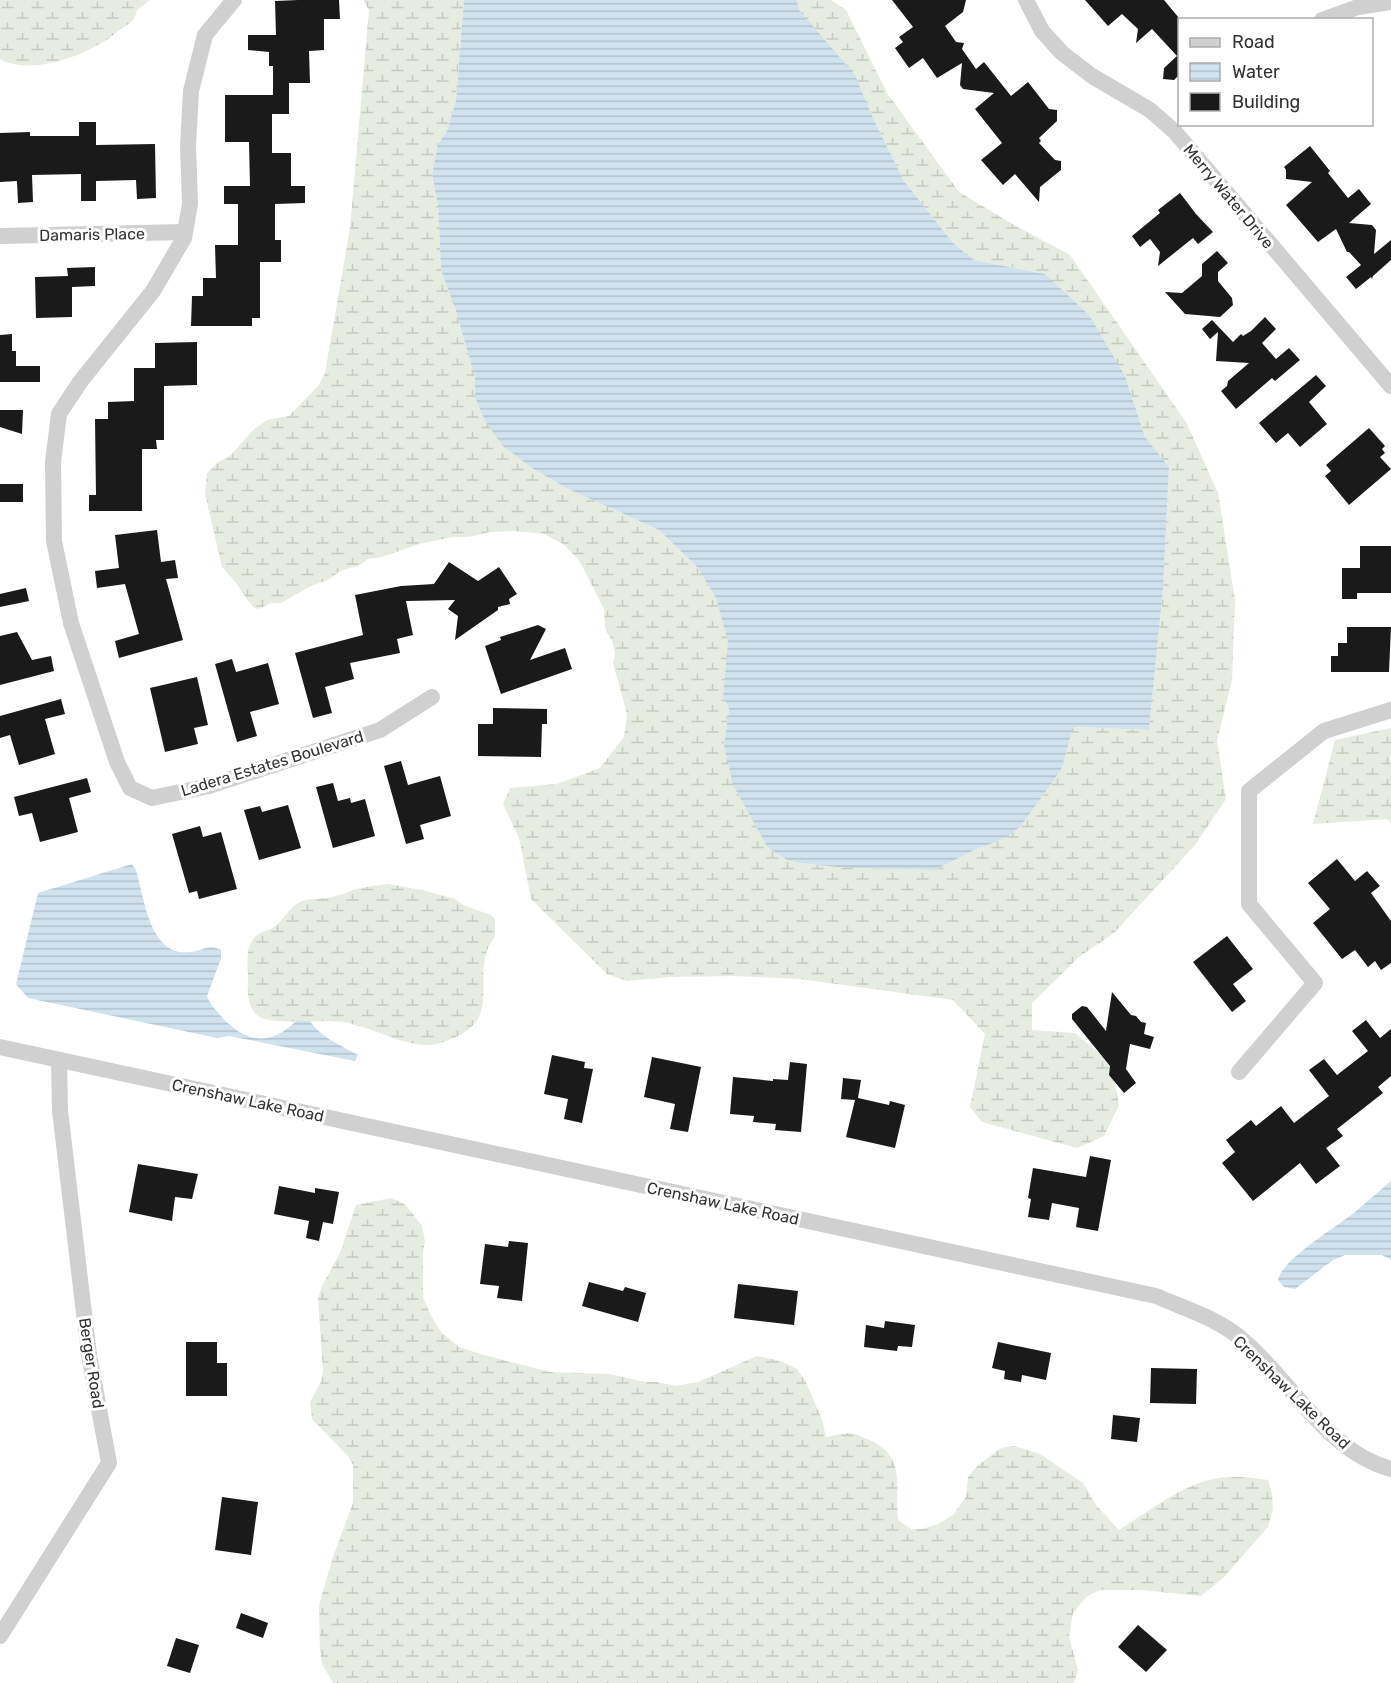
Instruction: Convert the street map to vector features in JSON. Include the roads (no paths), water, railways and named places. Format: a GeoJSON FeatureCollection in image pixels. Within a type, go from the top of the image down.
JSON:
{"type":"FeatureCollection","features":[{"type":"Feature","properties":{"kind":"street","name":"Ladera Estates Boulevard"},"geometry":{"type":"LineString","coordinates":[[234,0],[205,35],[191,91],[188,146],[190,204],[184,238],[153,291],[80,382],[59,414],[52,462],[54,541],[71,623],[117,762],[130,789],[152,798],[209,786],[380,730],[432,697]]}},
{"type":"Feature","properties":{"kind":"street","name":"Merry Water Drive"},"geometry":{"type":"LineString","coordinates":[[1026,0],[1042,31],[1062,53],[1092,76],[1179,128],[1391,386]]}},
{"type":"Feature","properties":{"kind":"street"},"geometry":{"type":"LineString","coordinates":[[1328,18],[1358,7],[1391,2]]}},
{"type":"Feature","properties":{"kind":"street","name":"Damaris Place"},"geometry":{"type":"LineString","coordinates":[[0,236],[185,232]]}},
{"type":"Feature","properties":{"kind":"street"},"geometry":{"type":"LineString","coordinates":[[1239,1072],[1314,983],[1249,904],[1249,791],[1324,731],[1391,710]]}},
{"type":"Feature","properties":{"kind":"street","name":"Crenshaw Lake Road"},"geometry":{"type":"LineString","coordinates":[[0,1047],[1156,1296],[1211,1319],[1244,1341],[1338,1441],[1373,1464],[1391,1469]]}},
{"type":"Feature","properties":{"kind":"street","name":"Berger Road"},"geometry":{"type":"LineString","coordinates":[[0,1636],[109,1462],[86,1332],[60,1111],[59,1060]]}},
{"type":"Feature","properties":{"kind":"water"},"geometry":{"type":"Polygon","coordinates":[[[464,0],[797,0],[799,10],[855,75],[904,181],[953,243],[974,260],[1045,274],[1089,315],[1125,376],[1145,437],[1169,467],[1163,589],[1149,730],[1073,727],[1061,770],[1021,826],[1006,838],[972,851],[935,870],[846,868],[799,863],[787,860],[768,848],[733,785],[724,745],[729,709],[723,697],[728,641],[716,598],[697,567],[659,530],[566,488],[535,470],[503,446],[485,421],[475,397],[475,378],[456,311],[441,270],[438,206],[432,174],[438,144],[447,131],[456,100],[464,0]]]}},
{"type":"Feature","properties":{"kind":"water"},"geometry":{"type":"Polygon","coordinates":[[[132,864],[136,870],[151,924],[157,936],[166,945],[176,951],[190,952],[209,947],[221,950],[221,958],[207,996],[214,1008],[229,1024],[247,1036],[266,1038],[286,1030],[296,1021],[310,1021],[325,1036],[358,1055],[355,1061],[229,1036],[217,1038],[28,998],[16,984],[38,893],[132,864]]]}},
{"type":"Feature","properties":{"kind":"water"},"geometry":{"type":"Polygon","coordinates":[[[1391,1181],[1391,1260],[1382,1255],[1345,1255],[1333,1260],[1295,1289],[1284,1287],[1278,1280],[1289,1262],[1355,1212],[1391,1181]]]}}]}
